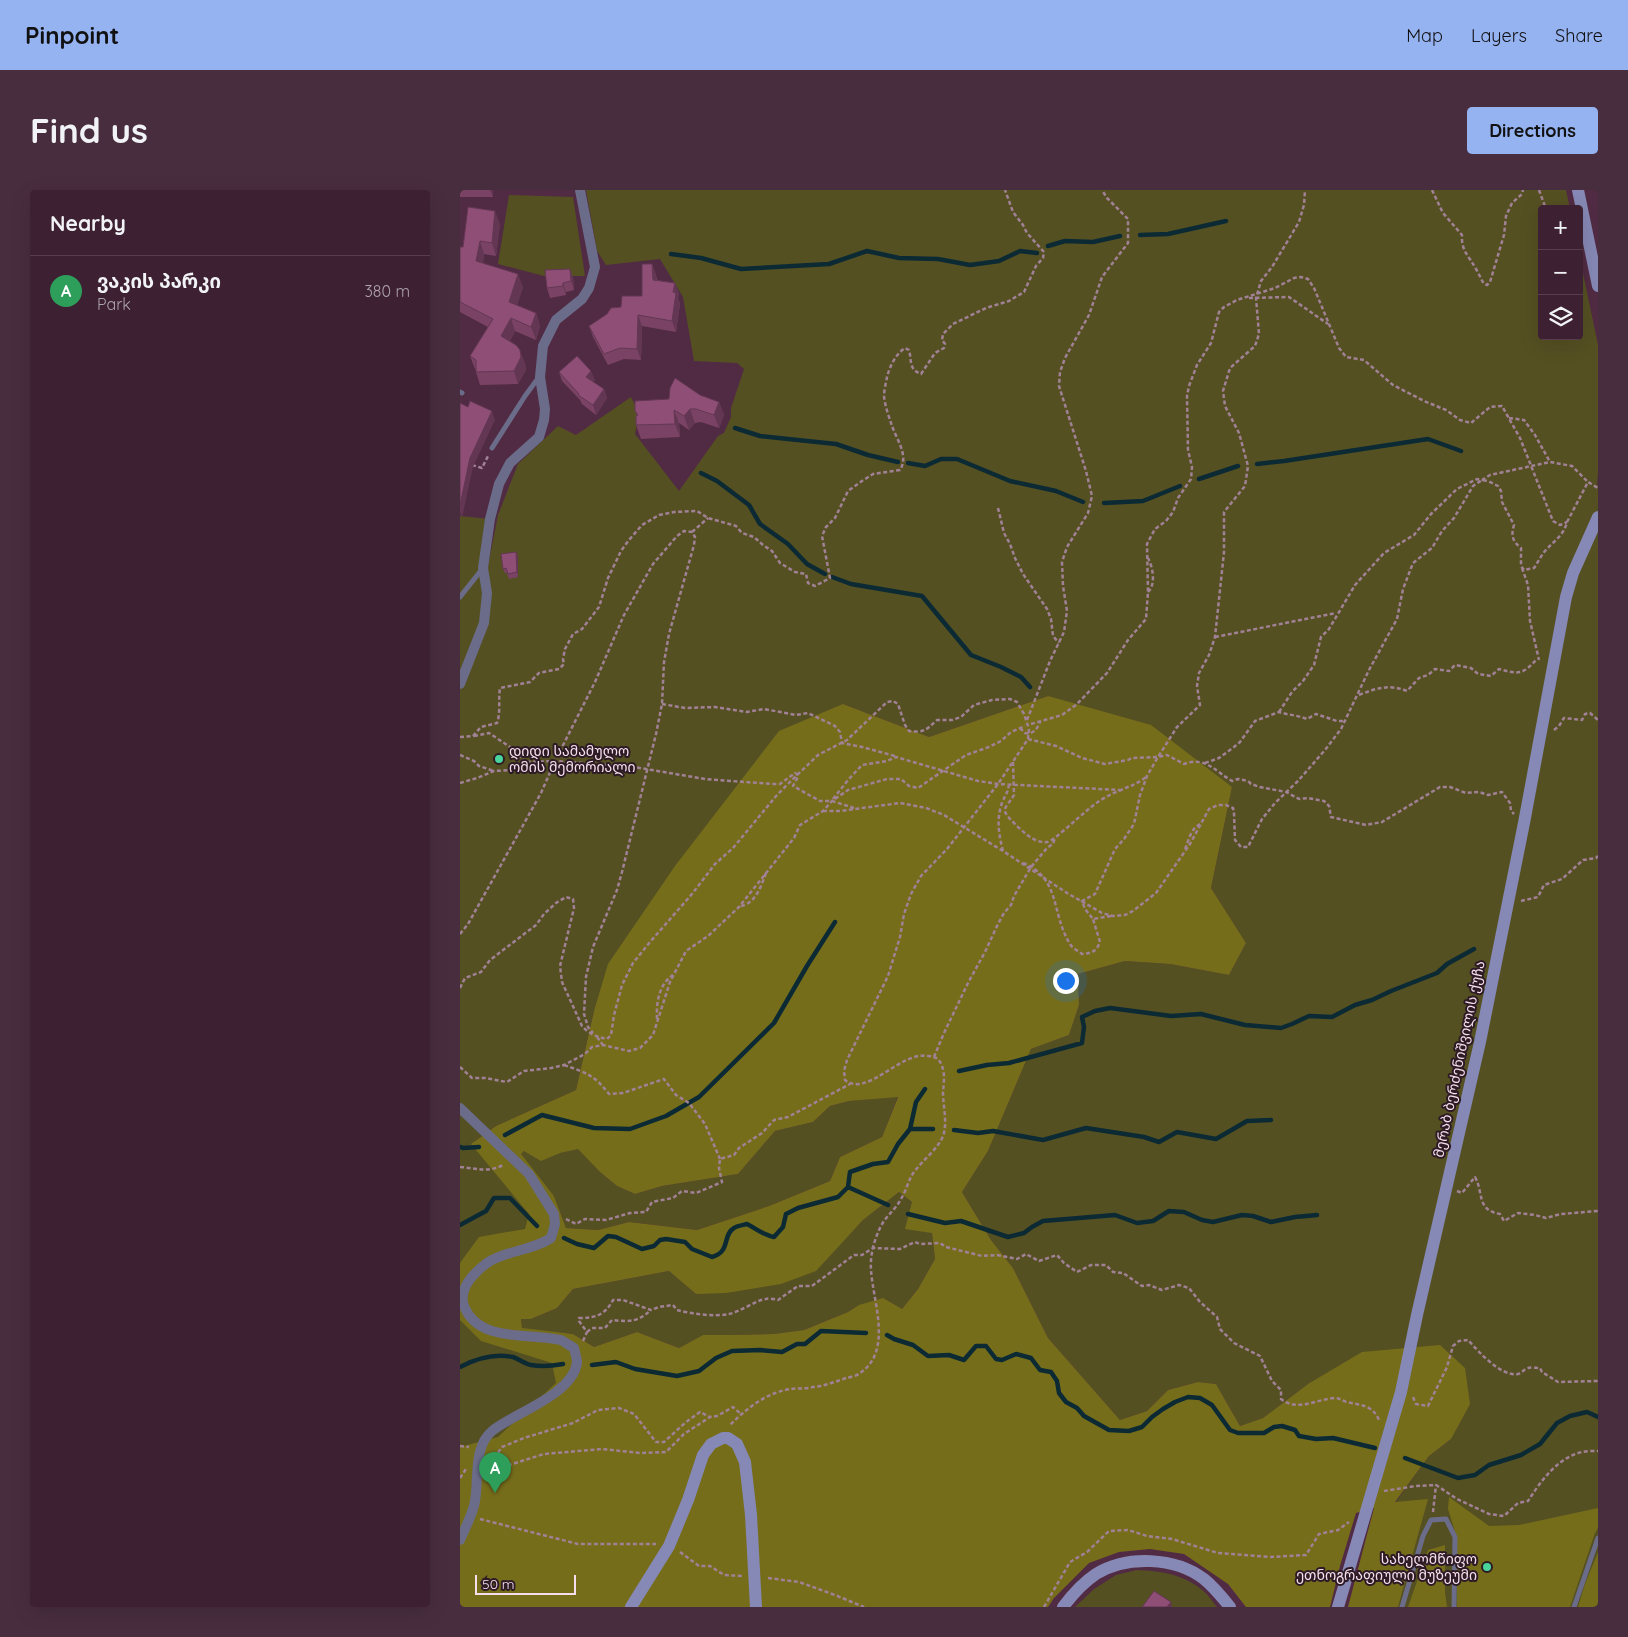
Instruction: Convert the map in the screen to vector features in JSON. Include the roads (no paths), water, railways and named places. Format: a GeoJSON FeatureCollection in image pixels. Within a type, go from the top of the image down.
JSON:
{"type":"FeatureCollection","features":[{"type":"Feature","properties":{"kind":"street"},"geometry":{"type":"LineString","coordinates":[[460,684],[484,623],[487,593],[483,568],[490,519],[499,484],[510,463],[539,437],[544,420],[544,402],[540,377],[543,346],[556,320],[582,299],[589,288],[595,268],[580,190]]}},
{"type":"Feature","properties":{"kind":"street"},"geometry":{"type":"LineString","coordinates":[[1578,190],[1598,286]]}},
{"type":"Feature","properties":{"kind":"street","name":"მერაბ ბერძენიშვილის ქუჩა"},"geometry":{"type":"LineString","coordinates":[[1338,1607],[1401,1392],[1482,1032],[1566,598],[1573,573],[1598,516]]}},
{"type":"Feature","properties":{"kind":"street"},"geometry":{"type":"LineString","coordinates":[[460,1108],[529,1174],[554,1214],[555,1224],[551,1238],[542,1244],[502,1255],[489,1262],[474,1274],[465,1285],[461,1298],[466,1312],[472,1320],[483,1328],[503,1334],[563,1341],[574,1348],[577,1361],[575,1371],[563,1387],[490,1432],[481,1448],[475,1502],[460,1540]]}},
{"type":"Feature","properties":{"kind":"street"},"geometry":{"type":"LineString","coordinates":[[631,1607],[669,1546],[688,1500],[703,1455],[710,1444],[728,1438],[733,1440],[745,1462],[751,1515],[756,1607]]}},
{"type":"Feature","properties":{"kind":"street"},"geometry":{"type":"LineString","coordinates":[[1064,1607],[1082,1585],[1097,1574],[1111,1567],[1147,1561],[1173,1565],[1202,1578],[1217,1590],[1230,1607]]}},
{"type":"Feature","properties":{"kind":"lane"},"geometry":{"type":"LineString","coordinates":[[492,448],[525,396],[540,377]]}},
{"type":"Feature","properties":{"kind":"lane"},"geometry":{"type":"LineString","coordinates":[[460,598],[483,568]]}},
{"type":"Feature","properties":{"kind":"lane"},"geometry":{"type":"LineString","coordinates":[[1402,1607],[1422,1536],[1431,1520],[1446,1519],[1455,1537],[1454,1607]]}},
{"type":"Feature","properties":{"kind":"lane"},"geometry":{"type":"LineString","coordinates":[[1574,1607],[1598,1538]]}},
{"type":"Feature","properties":{"kind":"waterway"},"geometry":{"type":"LineString","coordinates":[[1140,235],[1168,234],[1226,221]]}},
{"type":"Feature","properties":{"kind":"waterway"},"geometry":{"type":"LineString","coordinates":[[1048,246],[1065,241],[1093,242],[1120,236]]}},
{"type":"Feature","properties":{"kind":"waterway"},"geometry":{"type":"LineString","coordinates":[[671,254],[701,258],[741,269],[829,264],[867,251],[899,258],[938,259],[970,265],[999,261],[1020,251],[1037,253]]}},
{"type":"Feature","properties":{"kind":"waterway"},"geometry":{"type":"LineString","coordinates":[[735,428],[760,436],[836,444],[868,455],[898,462]]}},
{"type":"Feature","properties":{"kind":"waterway"},"geometry":{"type":"LineString","coordinates":[[1257,464],[1428,439],[1461,451]]}},
{"type":"Feature","properties":{"kind":"waterway"},"geometry":{"type":"LineString","coordinates":[[908,463],[925,466],[941,459],[957,459],[1010,481],[1056,491],[1083,502]]}},
{"type":"Feature","properties":{"kind":"waterway"},"geometry":{"type":"LineString","coordinates":[[1199,479],[1238,466]]}},
{"type":"Feature","properties":{"kind":"waterway"},"geometry":{"type":"LineString","coordinates":[[701,473],[717,481],[749,505],[760,524],[788,544],[807,564],[825,574]]}},
{"type":"Feature","properties":{"kind":"waterway"},"geometry":{"type":"LineString","coordinates":[[1104,503],[1143,501],[1180,486]]}},
{"type":"Feature","properties":{"kind":"waterway"},"geometry":{"type":"LineString","coordinates":[[832,577],[851,584],[922,596],[971,655],[1021,677],[1030,687]]}},
{"type":"Feature","properties":{"kind":"waterway"},"geometry":{"type":"LineString","coordinates":[[505,1135],[542,1115],[594,1128],[630,1129],[666,1116],[699,1097],[774,1023],[835,922]]}},
{"type":"Feature","properties":{"kind":"waterway"},"geometry":{"type":"LineString","coordinates":[[959,1071],[987,1065],[1009,1063],[1082,1043],[1084,1027],[1082,1017],[1095,1011],[1110,1008],[1171,1016],[1201,1014],[1245,1025],[1281,1028],[1309,1016],[1332,1017],[1355,1005],[1372,1000],[1437,973],[1447,964],[1474,949]]}},
{"type":"Feature","properties":{"kind":"waterway"},"geometry":{"type":"LineString","coordinates":[[564,1238],[577,1244],[594,1248],[608,1236],[616,1237],[642,1249],[654,1246],[660,1240],[666,1239],[685,1242],[692,1249],[712,1257],[722,1251],[730,1231],[738,1226],[747,1224],[774,1237],[783,1227],[786,1214],[798,1208],[838,1197],[848,1187],[850,1172],[873,1164],[888,1162],[898,1144],[910,1129],[916,1102],[925,1089]]}},
{"type":"Feature","properties":{"kind":"waterway"},"geometry":{"type":"LineString","coordinates":[[954,1130],[978,1133],[993,1131],[1043,1140],[1086,1128],[1144,1137],[1159,1142],[1177,1132],[1216,1139],[1247,1121],[1271,1120]]}},
{"type":"Feature","properties":{"kind":"waterway"},"geometry":{"type":"LineString","coordinates":[[910,1129],[933,1129]]}},
{"type":"Feature","properties":{"kind":"waterway"},"geometry":{"type":"LineString","coordinates":[[460,1147],[479,1147]]}},
{"type":"Feature","properties":{"kind":"waterway"},"geometry":{"type":"LineString","coordinates":[[848,1187],[888,1205]]}},
{"type":"Feature","properties":{"kind":"waterway"},"geometry":{"type":"LineString","coordinates":[[460,1225],[486,1211],[494,1198],[510,1198],[537,1226]]}},
{"type":"Feature","properties":{"kind":"waterway"},"geometry":{"type":"LineString","coordinates":[[908,1214],[945,1223],[961,1221],[1008,1237],[1024,1233],[1043,1221],[1115,1215],[1137,1223],[1153,1221],[1169,1211],[1184,1212],[1202,1220],[1213,1222],[1242,1215],[1253,1216],[1271,1222],[1317,1215]]}},
{"type":"Feature","properties":{"kind":"waterway"},"geometry":{"type":"LineString","coordinates":[[592,1365],[616,1362],[635,1369],[677,1376],[699,1371],[716,1358],[732,1351],[760,1350],[782,1352],[797,1344],[805,1344],[821,1331],[866,1333]]}},
{"type":"Feature","properties":{"kind":"waterway"},"geometry":{"type":"LineString","coordinates":[[887,1335],[913,1345],[928,1356],[949,1355],[964,1360],[976,1346],[986,1346],[996,1359],[1002,1360],[1016,1354],[1031,1358],[1040,1370],[1051,1372],[1057,1381],[1059,1393],[1066,1402],[1077,1408],[1084,1416],[1109,1430],[1129,1431],[1142,1427],[1163,1409],[1188,1397],[1200,1398],[1212,1405],[1230,1430],[1238,1433],[1264,1433],[1274,1427],[1282,1426],[1295,1430],[1299,1436],[1316,1439],[1333,1438],[1375,1448]]}},
{"type":"Feature","properties":{"kind":"waterway"},"geometry":{"type":"LineString","coordinates":[[460,1367],[492,1356],[513,1357],[526,1364],[535,1366],[563,1364]]}},
{"type":"Feature","properties":{"kind":"waterway"},"geometry":{"type":"LineString","coordinates":[[1405,1458],[1458,1478],[1475,1475],[1489,1465],[1521,1455],[1540,1444],[1557,1423],[1570,1416],[1587,1412],[1598,1417]]}},
{"type":"Feature","properties":{"kind":"place","name":"დიდი სამამულო ომის მემორიალი"},"geometry":{"type":"Point","coordinates":[499,759]}},
{"type":"Feature","properties":{"kind":"place","name":"ვაკის პარკი"},"geometry":{"type":"Point","coordinates":[495,1493]}},
{"type":"Feature","properties":{"kind":"place","name":"სახელმწიფო ეთნოგრაფიული მუზეუმი"},"geometry":{"type":"Point","coordinates":[1487,1567]}}]}
